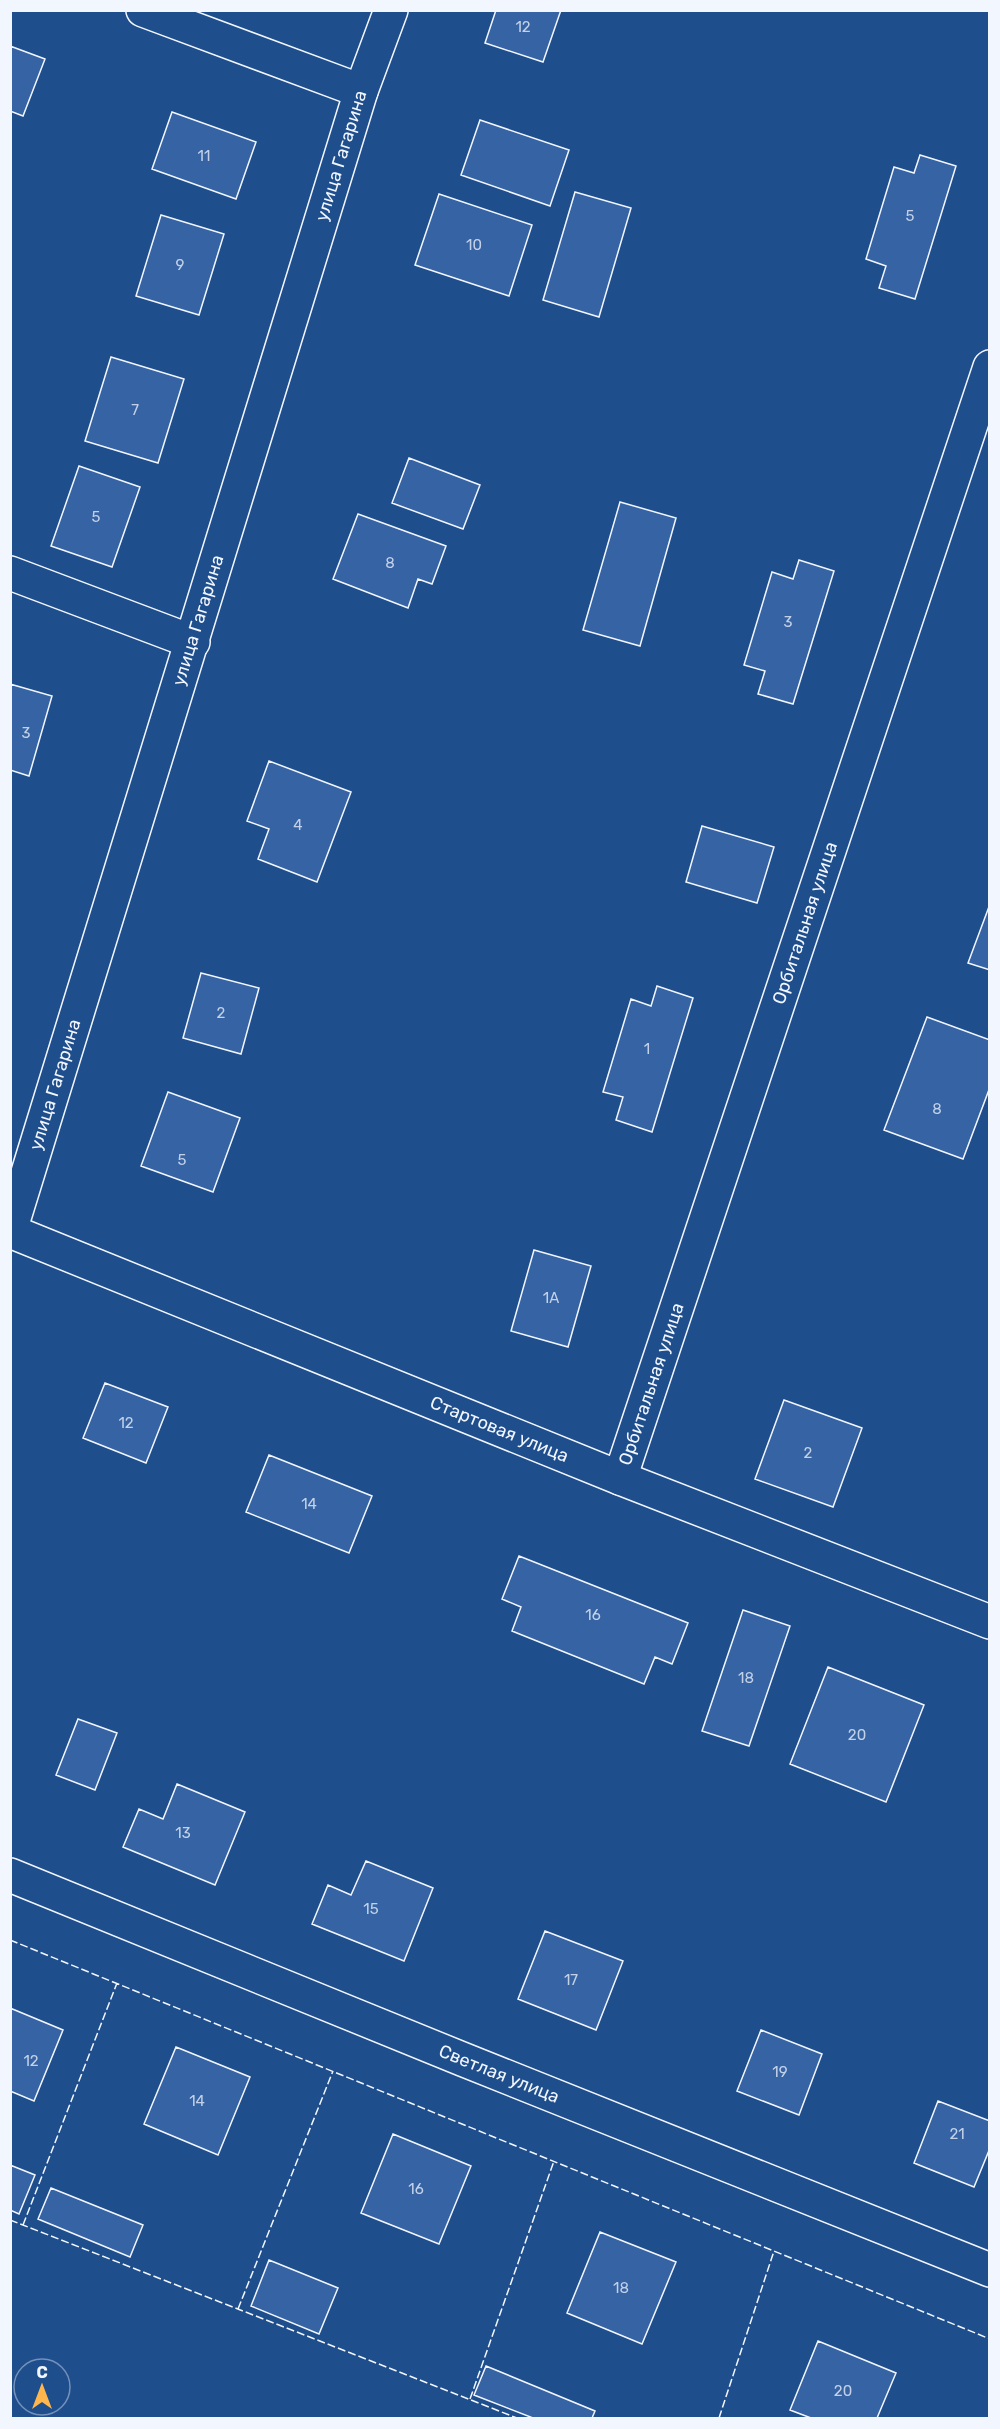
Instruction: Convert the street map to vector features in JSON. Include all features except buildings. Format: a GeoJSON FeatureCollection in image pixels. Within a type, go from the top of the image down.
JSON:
{"type":"FeatureCollection","features":[{"type":"Feature","properties":{"kind":"street"},"geometry":{"type":"LineString","coordinates":[[143,10],[362,91]]}},
{"type":"Feature","properties":{"kind":"street","name":"улица Гагарина"},"geometry":{"type":"LineString","coordinates":[[10,1231],[362,91],[391,10]]}},
{"type":"Feature","properties":{"kind":"street","name":"Орбитальная улица"},"geometry":{"type":"LineString","coordinates":[[620,1478],[990,368]]}},
{"type":"Feature","properties":{"kind":"street"},"geometry":{"type":"LineString","coordinates":[[10,573],[193,642]]}},
{"type":"Feature","properties":{"kind":"street","name":"Стартовая улица"},"geometry":{"type":"LineString","coordinates":[[10,1231],[620,1478],[990,1622]]}},
{"type":"Feature","properties":{"kind":"street","name":"Светлая улица"},"geometry":{"type":"LineString","coordinates":[[10,1875],[990,2270]]}},
{"type":"Feature","properties":{"kind":"fence"},"geometry":{"type":"LineString","coordinates":[[10,1940],[990,2339]]}},
{"type":"Feature","properties":{"kind":"fence"},"geometry":{"type":"LineString","coordinates":[[23,2225],[117,1983]]}},
{"type":"Feature","properties":{"kind":"fence"},"geometry":{"type":"LineString","coordinates":[[238,2309],[333,2071]]}},
{"type":"Feature","properties":{"kind":"fence"},"geometry":{"type":"LineString","coordinates":[[470,2399],[554,2161]]}},
{"type":"Feature","properties":{"kind":"fence"},"geometry":{"type":"LineString","coordinates":[[10,2220],[517,2418]]}},
{"type":"Feature","properties":{"kind":"fence"},"geometry":{"type":"LineString","coordinates":[[719,2418],[774,2251]]}}]}
